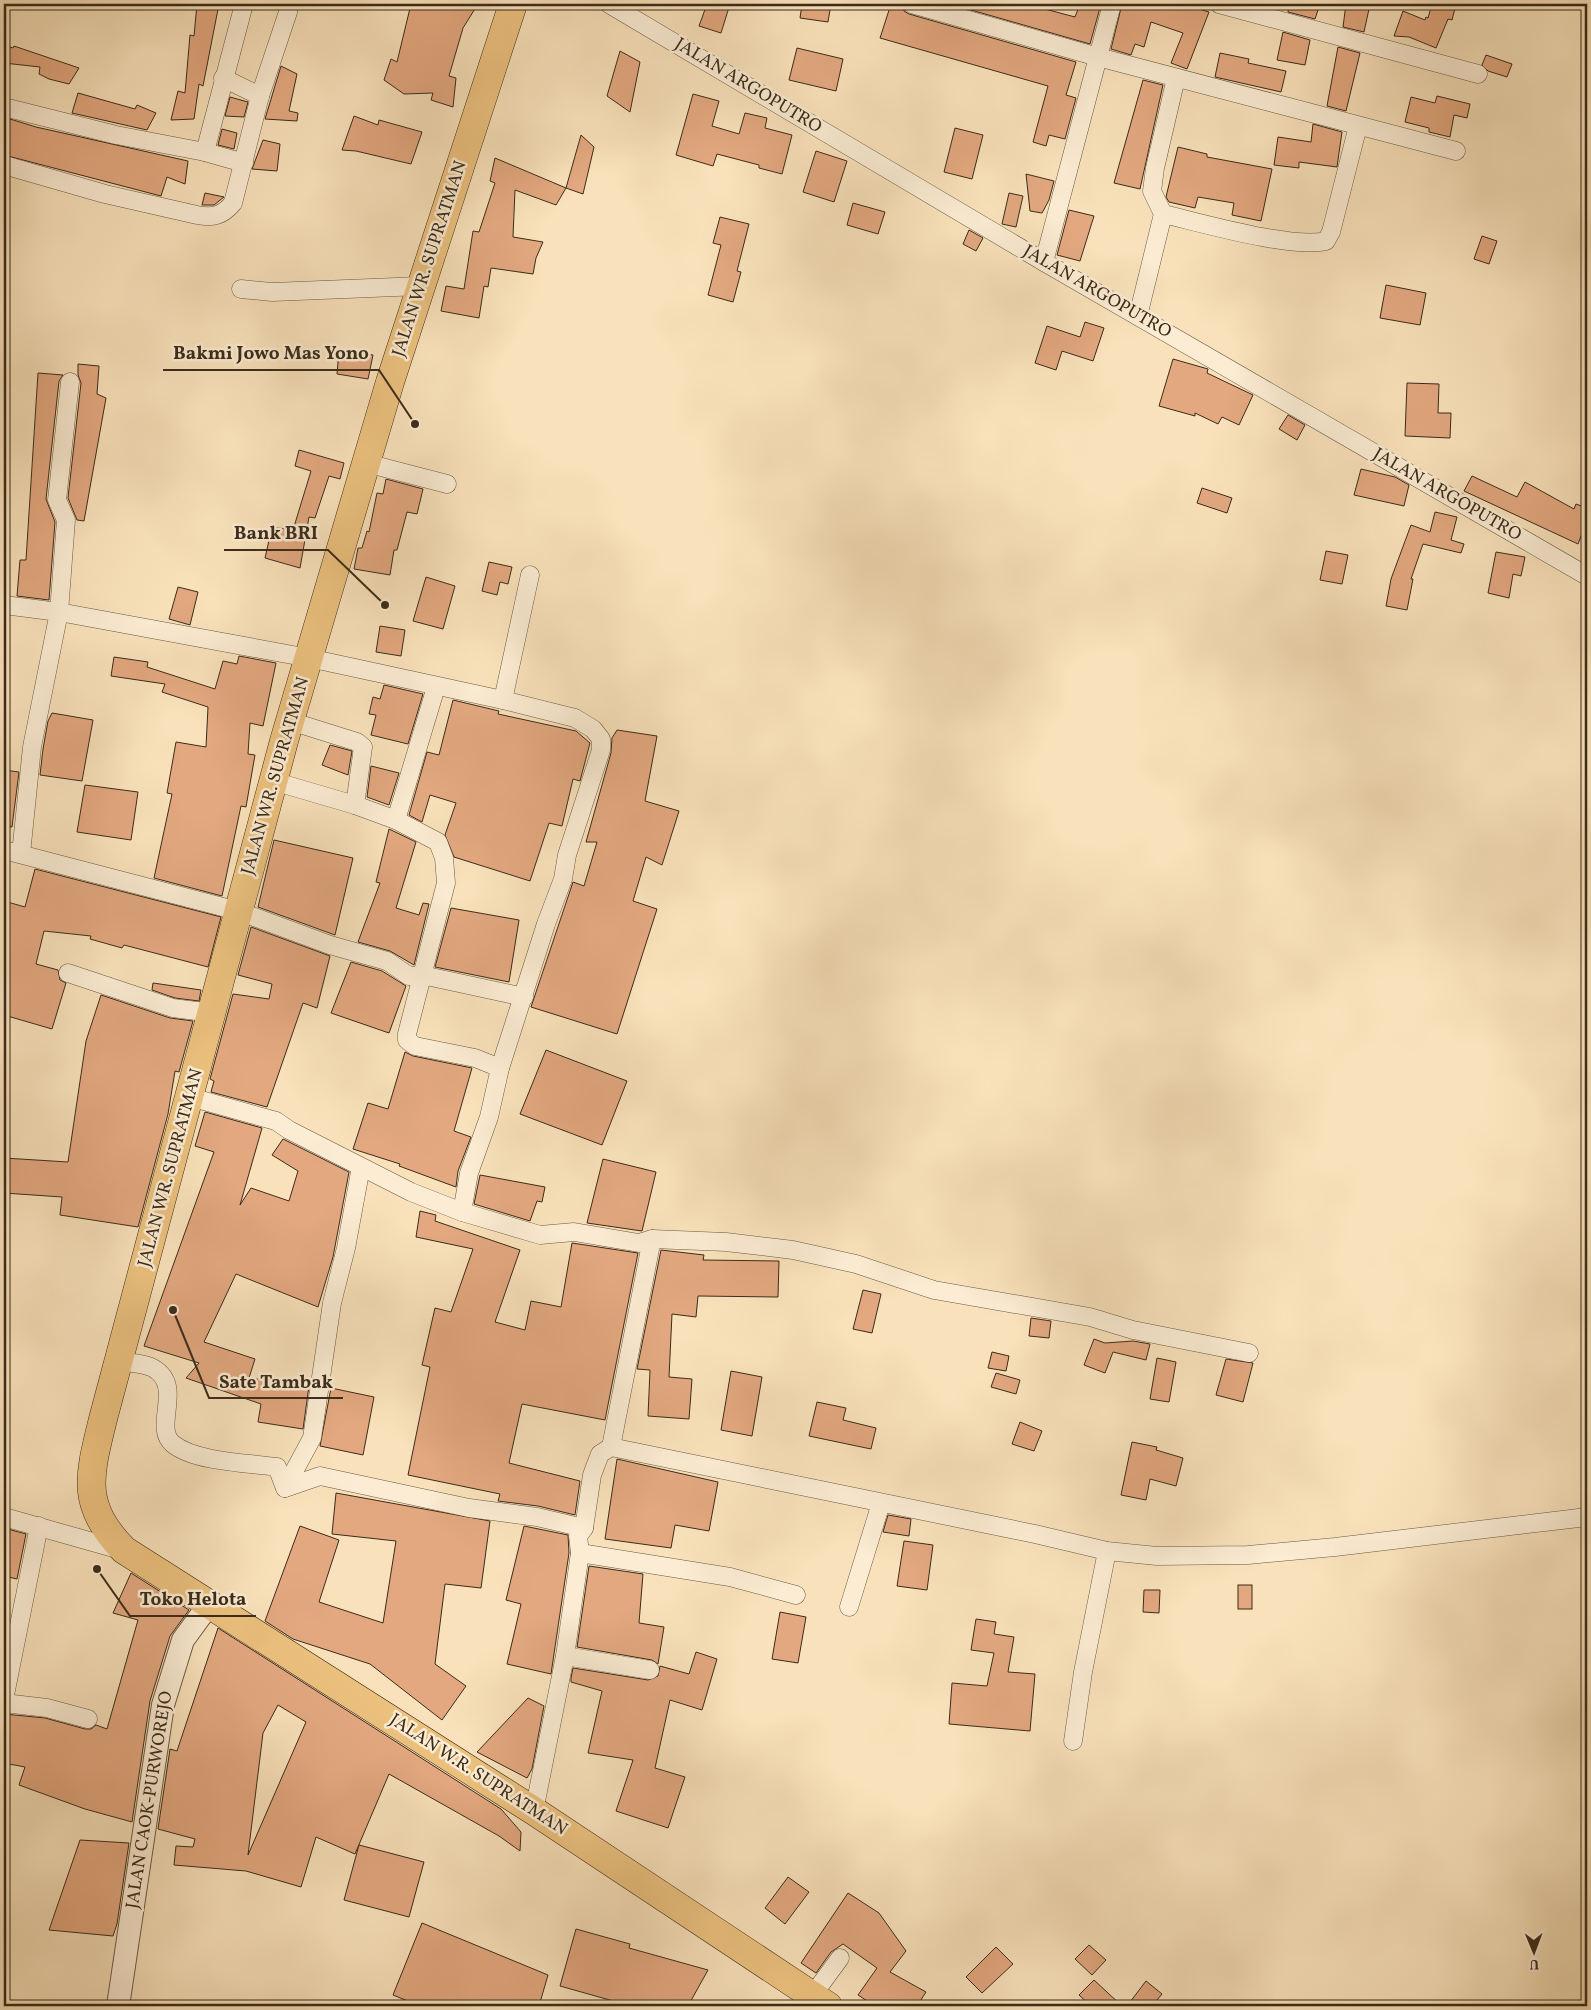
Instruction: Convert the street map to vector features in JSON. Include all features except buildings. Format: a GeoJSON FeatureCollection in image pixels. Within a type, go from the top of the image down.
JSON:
{"type":"FeatureCollection","features":[{"type":"Feature","properties":{"kind":"main road","name":"JALAN WR. SUPRATMAN"},"geometry":{"type":"LineString","coordinates":[[124,1550],[107,1533],[93,1505],[94,1454],[290,721],[366,462],[513,4]]}},
{"type":"Feature","properties":{"kind":"main road","name":"JALAN W.R. SUPRATMAN"},"geometry":{"type":"LineString","coordinates":[[124,1550],[534,1811],[820,2001]]}},
{"type":"Feature","properties":{"kind":"street"},"geometry":{"type":"LineString","coordinates":[[205,152],[244,4]]}},
{"type":"Feature","properties":{"kind":"street"},"geometry":{"type":"LineString","coordinates":[[4,165],[106,194],[210,218],[224,212],[233,203],[260,96],[289,4]]}},
{"type":"Feature","properties":{"kind":"street","name":"JALAN ARGOPUTRO"},"geometry":{"type":"LineString","coordinates":[[609,4],[1044,262],[1587,576]]}},
{"type":"Feature","properties":{"kind":"street"},"geometry":{"type":"LineString","coordinates":[[912,4],[1098,57],[1456,151]]}},
{"type":"Feature","properties":{"kind":"street"},"geometry":{"type":"LineString","coordinates":[[1044,262],[1112,4]]}},
{"type":"Feature","properties":{"kind":"street"},"geometry":{"type":"LineString","coordinates":[[1219,4],[1478,74]]}},
{"type":"Feature","properties":{"kind":"street"},"geometry":{"type":"LineString","coordinates":[[223,78],[260,96]]}},
{"type":"Feature","properties":{"kind":"street"},"geometry":{"type":"LineString","coordinates":[[1138,316],[1163,214],[1152,191],[1155,168],[1176,78]]}},
{"type":"Feature","properties":{"kind":"street"},"geometry":{"type":"LineString","coordinates":[[4,107],[116,135],[205,152],[244,163]]}},
{"type":"Feature","properties":{"kind":"street"},"geometry":{"type":"LineString","coordinates":[[1163,214],[1260,236],[1315,244],[1326,241],[1331,232],[1358,126]]}},
{"type":"Feature","properties":{"kind":"street"},"geometry":{"type":"LineString","coordinates":[[241,289],[281,292],[421,286]]}},
{"type":"Feature","properties":{"kind":"street"},"geometry":{"type":"LineString","coordinates":[[21,854],[32,747],[59,612],[66,520],[57,500],[70,382]]}},
{"type":"Feature","properties":{"kind":"street"},"geometry":{"type":"LineString","coordinates":[[366,462],[448,484]]}},
{"type":"Feature","properties":{"kind":"street"},"geometry":{"type":"LineString","coordinates":[[503,700],[530,574]]}},
{"type":"Feature","properties":{"kind":"street"},"geometry":{"type":"LineString","coordinates":[[4,605],[59,612],[309,658],[503,700],[575,718],[593,729],[601,739],[601,750],[567,855],[563,879],[546,924],[500,1068],[490,1117],[469,1173],[462,1212]]}},
{"type":"Feature","properties":{"kind":"street"},"geometry":{"type":"LineString","coordinates":[[396,820],[436,687]]}},
{"type":"Feature","properties":{"kind":"street"},"geometry":{"type":"LineString","coordinates":[[290,721],[357,742],[363,748],[355,805]]}},
{"type":"Feature","properties":{"kind":"street"},"geometry":{"type":"LineString","coordinates":[[273,781],[355,805],[396,820],[438,842],[447,870],[446,883],[407,1040],[415,1046],[475,1058],[500,1068]]}},
{"type":"Feature","properties":{"kind":"street"},"geometry":{"type":"LineString","coordinates":[[4,850],[238,911],[330,945],[387,961],[409,976],[422,975],[524,997]]}},
{"type":"Feature","properties":{"kind":"street"},"geometry":{"type":"LineString","coordinates":[[68,974],[173,1008],[212,1013]]}},
{"type":"Feature","properties":{"kind":"street"},"geometry":{"type":"LineString","coordinates":[[190,1097],[276,1121],[289,1130],[411,1192],[462,1212],[540,1235],[574,1232],[639,1243],[652,1239],[726,1242],[793,1250],[856,1264],[934,1290],[1090,1317],[1133,1330],[1249,1353]]}},
{"type":"Feature","properties":{"kind":"street"},"geometry":{"type":"LineString","coordinates":[[285,1488],[312,1438],[332,1303],[346,1248],[361,1167]]}},
{"type":"Feature","properties":{"kind":"street"},"geometry":{"type":"LineString","coordinates":[[611,1447],[652,1239]]}},
{"type":"Feature","properties":{"kind":"street"},"geometry":{"type":"LineString","coordinates":[[119,1361],[152,1368],[165,1379],[169,1400],[165,1428],[166,1436],[173,1444],[196,1454],[277,1467],[285,1488]]}},
{"type":"Feature","properties":{"kind":"street"},"geometry":{"type":"LineString","coordinates":[[534,1811],[564,1656],[580,1553],[578,1536],[584,1528],[592,1475],[600,1454],[611,1447],[881,1504],[1035,1534],[1107,1551],[1156,1556],[1248,1555],[1336,1547],[1587,1516]]}},
{"type":"Feature","properties":{"kind":"street"},"geometry":{"type":"LineString","coordinates":[[285,1488],[320,1476],[469,1508],[537,1517],[584,1528]]}},
{"type":"Feature","properties":{"kind":"street"},"geometry":{"type":"LineString","coordinates":[[849,1607],[881,1504]]}},
{"type":"Feature","properties":{"kind":"street"},"geometry":{"type":"LineString","coordinates":[[4,1517],[124,1550]]}},
{"type":"Feature","properties":{"kind":"street"},"geometry":{"type":"LineString","coordinates":[[39,1526],[4,1702],[47,1708],[88,1719]]}},
{"type":"Feature","properties":{"kind":"street"},"geometry":{"type":"LineString","coordinates":[[1074,1741],[1084,1672],[1107,1551]]}},
{"type":"Feature","properties":{"kind":"street"},"geometry":{"type":"LineString","coordinates":[[580,1553],[730,1577],[796,1595]]}},
{"type":"Feature","properties":{"kind":"street","name":"JALAN CAOK-PURWOREJO"},"geometry":{"type":"LineString","coordinates":[[118,2006],[162,1705],[183,1640],[210,1603]]}},
{"type":"Feature","properties":{"kind":"street"},"geometry":{"type":"LineString","coordinates":[[564,1656],[650,1670]]}},
{"type":"Feature","properties":{"kind":"street"},"geometry":{"type":"LineString","coordinates":[[820,2001],[840,1958]]}},
{"type":"Feature","properties":{"kind":"place","name":"Bakmi Jowo Mas Yono"},"geometry":{"type":"Point","coordinates":[415,424]}},
{"type":"Feature","properties":{"kind":"place","name":"Bank BRI"},"geometry":{"type":"Point","coordinates":[385,605]}},
{"type":"Feature","properties":{"kind":"place","name":"Sate Tambak"},"geometry":{"type":"Point","coordinates":[173,1310]}},
{"type":"Feature","properties":{"kind":"place","name":"Toko Helota"},"geometry":{"type":"Point","coordinates":[97,1569]}}]}
